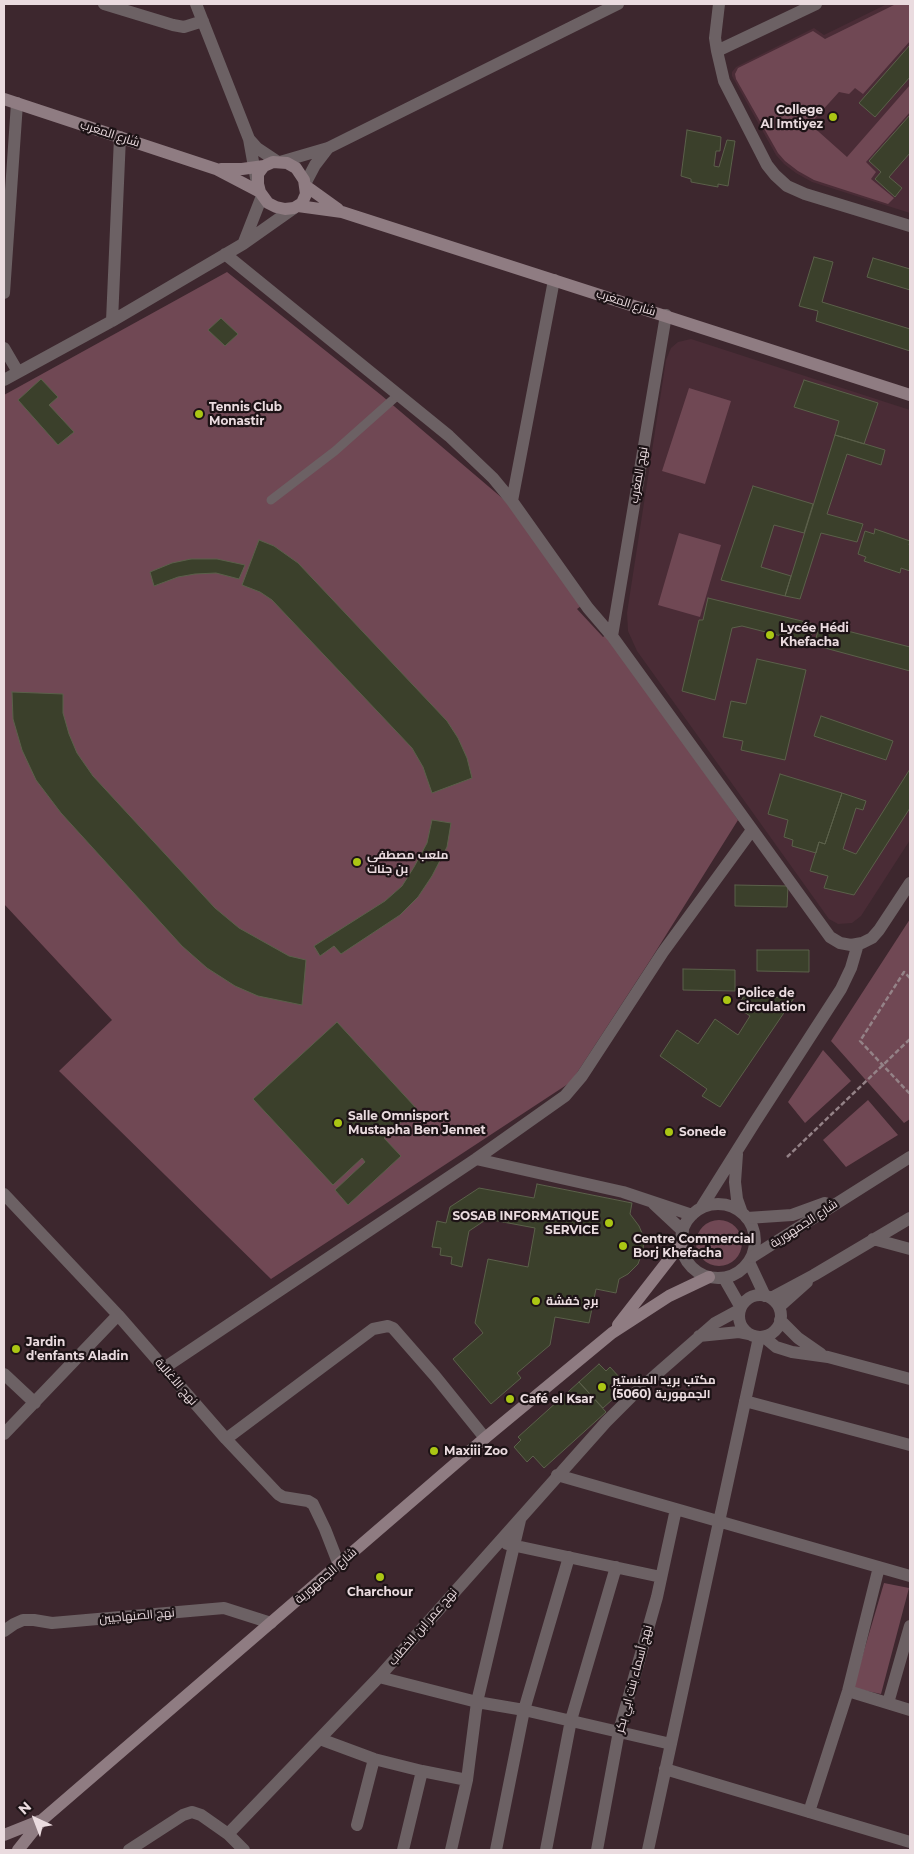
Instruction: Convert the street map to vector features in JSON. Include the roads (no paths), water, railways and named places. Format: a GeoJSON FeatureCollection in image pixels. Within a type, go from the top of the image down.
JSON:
{"type":"FeatureCollection","features":[{"type":"Feature","properties":{"kind":"main road","name":"شارع المغرب"},"geometry":{"type":"LineString","coordinates":[[4,99],[216,168],[260,191],[268,203],[276,208],[296,207],[342,212],[910,395]]}},
{"type":"Feature","properties":{"kind":"main road","name":"شارع المغرب"},"geometry":{"type":"LineString","coordinates":[[216,168],[242,169],[279,162],[287,163],[296,168],[302,176],[305,185],[342,212]]}},
{"type":"Feature","properties":{"kind":"main road"},"geometry":{"type":"LineString","coordinates":[[259,167],[260,191]]}},
{"type":"Feature","properties":{"kind":"main road"},"geometry":{"type":"LineString","coordinates":[[296,207],[305,199],[305,185]]}},
{"type":"Feature","properties":{"kind":"main road","name":"شارع الجمهورية"},"geometry":{"type":"LineString","coordinates":[[612,1333],[681,1244]]}},
{"type":"Feature","properties":{"kind":"main road","name":"شارع الجمهورية"},"geometry":{"type":"LineString","coordinates":[[18,1850],[42,1820],[485,1438],[612,1333],[669,1296],[709,1278]]}},
{"type":"Feature","properties":{"kind":"main road","name":"شارع الجمهورية"},"geometry":{"type":"LineString","coordinates":[[4,1835],[42,1820]]}},
{"type":"Feature","properties":{"kind":"street"},"geometry":{"type":"LineString","coordinates":[[104,4],[184,27],[202,21]]}},
{"type":"Feature","properties":{"kind":"street"},"geometry":{"type":"LineString","coordinates":[[196,4],[259,167]]}},
{"type":"Feature","properties":{"kind":"street"},"geometry":{"type":"LineString","coordinates":[[249,139],[262,152],[279,162],[328,148],[618,4]]}},
{"type":"Feature","properties":{"kind":"street"},"geometry":{"type":"LineString","coordinates":[[719,4],[715,38],[716,51],[724,81],[766,165],[787,186],[805,194],[910,226]]}},
{"type":"Feature","properties":{"kind":"street"},"geometry":{"type":"LineString","coordinates":[[716,51],[816,4]]}},
{"type":"Feature","properties":{"kind":"street"},"geometry":{"type":"LineString","coordinates":[[4,292],[17,103]]}},
{"type":"Feature","properties":{"kind":"street"},"geometry":{"type":"LineString","coordinates":[[112,321],[120,137]]}},
{"type":"Feature","properties":{"kind":"street"},"geometry":{"type":"LineString","coordinates":[[305,185],[315,165],[328,148]]}},
{"type":"Feature","properties":{"kind":"street"},"geometry":{"type":"LineString","coordinates":[[243,244],[260,191]]}},
{"type":"Feature","properties":{"kind":"street"},"geometry":{"type":"LineString","coordinates":[[4,380],[112,321],[243,244],[296,207]]}},
{"type":"Feature","properties":{"kind":"street"},"geometry":{"type":"LineString","coordinates":[[225,254],[477,461],[512,501],[588,608],[612,636],[827,933],[840,943],[858,944],[867,941],[876,934],[910,883]]}},
{"type":"Feature","properties":{"kind":"street"},"geometry":{"type":"LineString","coordinates":[[512,501],[554,280]]}},
{"type":"Feature","properties":{"kind":"street","name":"نهج المغرب"},"geometry":{"type":"LineString","coordinates":[[612,636],[666,315]]}},
{"type":"Feature","properties":{"kind":"street"},"geometry":{"type":"LineString","coordinates":[[4,348],[18,372]]}},
{"type":"Feature","properties":{"kind":"street"},"geometry":{"type":"LineString","coordinates":[[164,1368],[476,1159],[551,1107],[574,1088],[663,952],[752,830]]}},
{"type":"Feature","properties":{"kind":"street"},"geometry":{"type":"LineString","coordinates":[[738,1149],[735,1182],[737,1198],[744,1215],[752,1227],[755,1247],[750,1260],[742,1270],[724,1278],[709,1278],[698,1273],[684,1256],[681,1244],[682,1231],[697,1212],[841,989],[851,968],[858,944]]}},
{"type":"Feature","properties":{"kind":"street","name":"شارع الجمهورية"},"geometry":{"type":"LineString","coordinates":[[750,1260],[910,1157]]}},
{"type":"Feature","properties":{"kind":"street"},"geometry":{"type":"LineString","coordinates":[[476,1159],[623,1192],[697,1212],[712,1205],[724,1205],[744,1215]]}},
{"type":"Feature","properties":{"kind":"street","name":"شارع الجمهورية"},"geometry":{"type":"LineString","coordinates":[[744,1215],[792,1215],[855,1191]]}},
{"type":"Feature","properties":{"kind":"street","name":"نهج الأغالبة"},"geometry":{"type":"LineString","coordinates":[[4,1194],[118,1316],[226,1439],[283,1498],[308,1500],[313,1504],[325,1529],[338,1565]]}},
{"type":"Feature","properties":{"kind":"street"},"geometry":{"type":"LineString","coordinates":[[650,1200],[682,1231]]}},
{"type":"Feature","properties":{"kind":"street"},"geometry":{"type":"LineString","coordinates":[[774,1305],[814,1274],[910,1218]]}},
{"type":"Feature","properties":{"kind":"street"},"geometry":{"type":"LineString","coordinates":[[873,1239],[910,1249]]}},
{"type":"Feature","properties":{"kind":"street"},"geometry":{"type":"LineString","coordinates":[[750,1260],[774,1305],[806,1345],[828,1357]]}},
{"type":"Feature","properties":{"kind":"street"},"geometry":{"type":"LineString","coordinates":[[724,1278],[740,1308],[740,1324],[744,1331],[776,1347],[828,1357],[910,1380]]}},
{"type":"Feature","properties":{"kind":"street"},"geometry":{"type":"LineString","coordinates":[[740,1308],[749,1298],[754,1296],[774,1305]]}},
{"type":"Feature","properties":{"kind":"street"},"geometry":{"type":"LineString","coordinates":[[699,1336],[739,1332],[757,1336],[774,1332],[774,1305]]}},
{"type":"Feature","properties":{"kind":"street","name":"نهج عمر ابن الخطاب"},"geometry":{"type":"LineString","coordinates":[[228,1834],[379,1677],[606,1422],[635,1393],[699,1336],[715,1323],[740,1308]]}},
{"type":"Feature","properties":{"kind":"street"},"geometry":{"type":"LineString","coordinates":[[4,1434],[118,1316]]}},
{"type":"Feature","properties":{"kind":"street"},"geometry":{"type":"LineString","coordinates":[[226,1439],[373,1329],[388,1326],[393,1328],[435,1376],[485,1438]]}},
{"type":"Feature","properties":{"kind":"street"},"geometry":{"type":"LineString","coordinates":[[648,1850],[745,1401],[757,1336]]}},
{"type":"Feature","properties":{"kind":"street"},"geometry":{"type":"LineString","coordinates":[[4,1374],[35,1402]]}},
{"type":"Feature","properties":{"kind":"street"},"geometry":{"type":"LineString","coordinates":[[745,1401],[910,1445]]}},
{"type":"Feature","properties":{"kind":"street"},"geometry":{"type":"LineString","coordinates":[[557,1475],[910,1576]]}},
{"type":"Feature","properties":{"kind":"street","name":"نهج أسماء بنت ابي بكر"},"geometry":{"type":"LineString","coordinates":[[597,1850],[619,1731],[661,1577],[676,1509]]}},
{"type":"Feature","properties":{"kind":"street"},"geometry":{"type":"LineString","coordinates":[[451,1850],[467,1780],[477,1702],[521,1517]]}},
{"type":"Feature","properties":{"kind":"street"},"geometry":{"type":"LineString","coordinates":[[500,1542],[661,1577]]}},
{"type":"Feature","properties":{"kind":"street"},"geometry":{"type":"LineString","coordinates":[[496,1850],[524,1710],[568,1557]]}},
{"type":"Feature","properties":{"kind":"street"},"geometry":{"type":"LineString","coordinates":[[809,1812],[848,1691],[879,1567]]}},
{"type":"Feature","properties":{"kind":"street"},"geometry":{"type":"LineString","coordinates":[[546,1850],[571,1720],[616,1568]]}},
{"type":"Feature","properties":{"kind":"street","name":"نهج الصنهاجيين"},"geometry":{"type":"LineString","coordinates":[[4,1631],[24,1620],[52,1623],[224,1608],[272,1623]]}},
{"type":"Feature","properties":{"kind":"street"},"geometry":{"type":"LineString","coordinates":[[888,1703],[910,1626]]}},
{"type":"Feature","properties":{"kind":"street"},"geometry":{"type":"LineString","coordinates":[[379,1677],[477,1702],[571,1720],[671,1744]]}},
{"type":"Feature","properties":{"kind":"street"},"geometry":{"type":"LineString","coordinates":[[848,1691],[910,1710]]}},
{"type":"Feature","properties":{"kind":"street"},"geometry":{"type":"LineString","coordinates":[[320,1739],[422,1772],[467,1780]]}},
{"type":"Feature","properties":{"kind":"street"},"geometry":{"type":"LineString","coordinates":[[357,1825],[374,1758]]}},
{"type":"Feature","properties":{"kind":"street"},"geometry":{"type":"LineString","coordinates":[[665,1769],[910,1842]]}},
{"type":"Feature","properties":{"kind":"street"},"geometry":{"type":"LineString","coordinates":[[403,1850],[422,1772]]}},
{"type":"Feature","properties":{"kind":"street"},"geometry":{"type":"LineString","coordinates":[[129,1850],[183,1815],[192,1812],[201,1815],[228,1834],[244,1850]]}},
{"type":"Feature","properties":{"kind":"lane"},"geometry":{"type":"LineString","coordinates":[[271,500],[335,451],[398,396]]}},
{"type":"Feature","properties":{"kind":"place","name":"College Al Imtiyez"},"geometry":{"type":"Point","coordinates":[833,117]}},
{"type":"Feature","properties":{"kind":"place","name":"Tennis Club Monastir"},"geometry":{"type":"Point","coordinates":[199,414]}},
{"type":"Feature","properties":{"kind":"place","name":"Lycée Hédi Khefacha"},"geometry":{"type":"Point","coordinates":[770,635]}},
{"type":"Feature","properties":{"kind":"place","name":"ملعب مصطفى بن جنات"},"geometry":{"type":"Point","coordinates":[357,862]}},
{"type":"Feature","properties":{"kind":"place","name":"Police de Circulation"},"geometry":{"type":"Point","coordinates":[727,1000]}},
{"type":"Feature","properties":{"kind":"place","name":"Salle Omnisport Mustapha Ben Jennet"},"geometry":{"type":"Point","coordinates":[338,1123]}},
{"type":"Feature","properties":{"kind":"place","name":"Sonede"},"geometry":{"type":"Point","coordinates":[669,1132]}},
{"type":"Feature","properties":{"kind":"place","name":"SOSAB INFORMATIQUE SERVICE"},"geometry":{"type":"Point","coordinates":[609,1223]}},
{"type":"Feature","properties":{"kind":"place","name":"Centre Commercial Borj Khefacha"},"geometry":{"type":"Point","coordinates":[623,1246]}},
{"type":"Feature","properties":{"kind":"place","name":"برج خفشة"},"geometry":{"type":"Point","coordinates":[536,1301]}},
{"type":"Feature","properties":{"kind":"place","name":"Jardin d'enfants Aladin"},"geometry":{"type":"Point","coordinates":[16,1349]}},
{"type":"Feature","properties":{"kind":"place","name":"مكتب بريد المنستير الجمهورية (5060)"},"geometry":{"type":"Point","coordinates":[602,1387]}},
{"type":"Feature","properties":{"kind":"place","name":"Café el Ksar"},"geometry":{"type":"Point","coordinates":[510,1399]}},
{"type":"Feature","properties":{"kind":"place","name":"Maxiii Zoo"},"geometry":{"type":"Point","coordinates":[434,1451]}},
{"type":"Feature","properties":{"kind":"place","name":"Charchour"},"geometry":{"type":"Point","coordinates":[380,1577]}}]}
